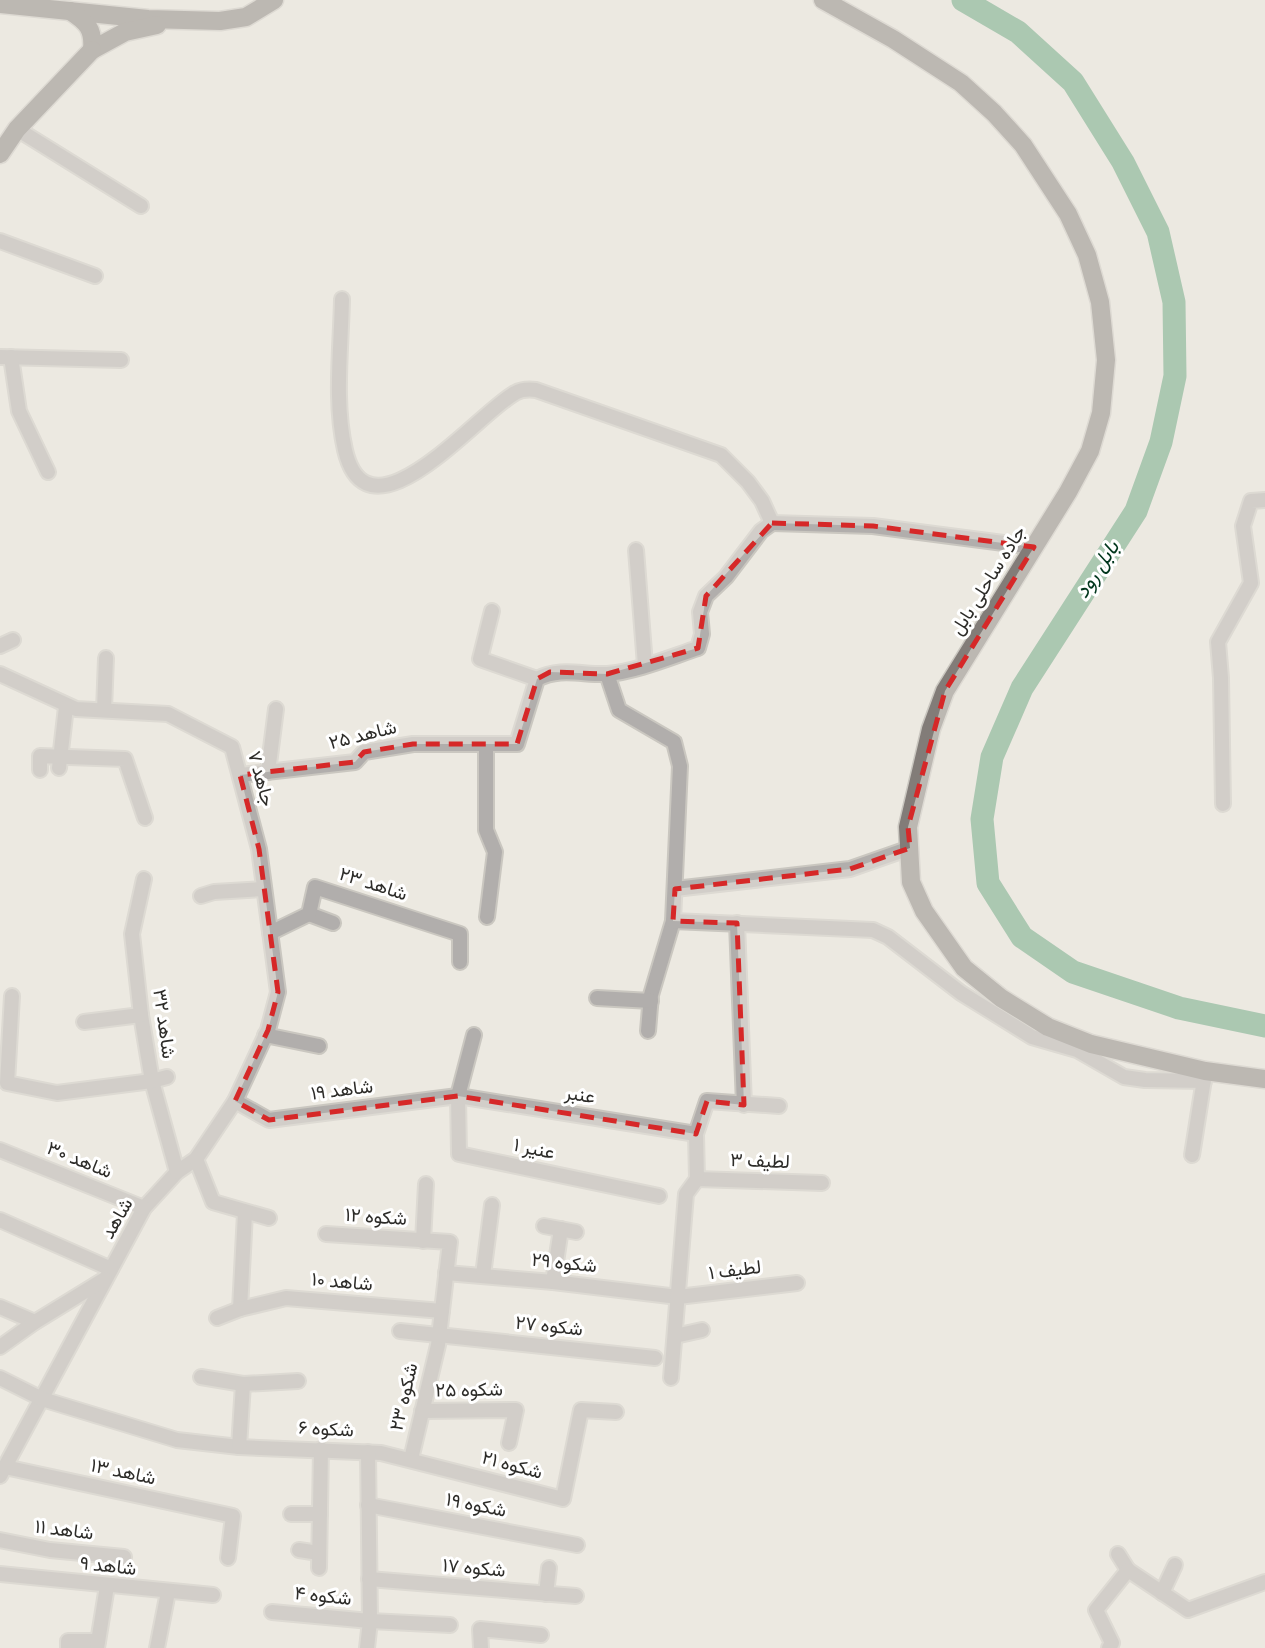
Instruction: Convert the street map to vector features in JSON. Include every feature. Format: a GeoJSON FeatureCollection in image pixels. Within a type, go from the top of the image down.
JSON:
{"type":"FeatureCollection","features":[{"type":"Feature","properties":{"kind":"main road"},"geometry":{"type":"LineString","coordinates":[[0,4],[148,19],[234,20],[257,12],[274,0]]}},
{"type":"Feature","properties":{"kind":"main road","name":"جاده ساحلی بابل"},"geometry":{"type":"LineString","coordinates":[[823,0],[893,39],[961,83],[995,113],[1023,145],[1068,214],[1087,255],[1100,302],[1106,360],[1101,413],[1090,451],[1068,492],[945,691],[931,729],[908,827],[911,883],[924,911],[964,968],[1002,998],[1048,1027],[1091,1044],[1205,1076],[1265,1079]]}},
{"type":"Feature","properties":{"kind":"main road"},"geometry":{"type":"LineString","coordinates":[[70,11],[88,23],[93,38],[92,50]]}},
{"type":"Feature","properties":{"kind":"main road"},"geometry":{"type":"LineString","coordinates":[[0,154],[17,130],[92,50],[125,32],[186,20]]}},
{"type":"Feature","properties":{"kind":"street"},"geometry":{"type":"LineString","coordinates":[[17,130],[141,206]]}},
{"type":"Feature","properties":{"kind":"street"},"geometry":{"type":"LineString","coordinates":[[0,242],[95,276]]}},
{"type":"Feature","properties":{"kind":"street"},"geometry":{"type":"LineString","coordinates":[[342,299],[341,417],[349,462],[365,482],[383,487],[402,481],[428,464],[515,393],[526,389],[536,390],[721,455],[748,482],[762,501],[772,523]]}},
{"type":"Feature","properties":{"kind":"street"},"geometry":{"type":"LineString","coordinates":[[48,472],[19,411],[5,357],[121,360]]}},
{"type":"Feature","properties":{"kind":"street"},"geometry":{"type":"LineString","coordinates":[[1223,804],[1218,642],[1251,583],[1243,526],[1251,501],[1265,500]]}},
{"type":"Feature","properties":{"kind":"street"},"geometry":{"type":"LineString","coordinates":[[492,611],[480,659],[537,679],[550,672],[587,671],[607,674],[698,649],[702,634],[700,612],[706,596],[726,577],[761,531],[772,523],[873,526],[1034,547]]}},
{"type":"Feature","properties":{"kind":"street"},"geometry":{"type":"LineString","coordinates":[[636,550],[645,665]]}},
{"type":"Feature","properties":{"kind":"street"},"geometry":{"type":"LineString","coordinates":[[104,710],[106,658]]}},
{"type":"Feature","properties":{"kind":"street","name":"جاهد ۷"},"geometry":{"type":"LineString","coordinates":[[0,674],[66,707],[168,714],[232,747],[259,849],[278,992]]}},
{"type":"Feature","properties":{"kind":"street"},"geometry":{"type":"LineString","coordinates":[[607,674],[619,709],[674,742],[680,766],[673,921],[651,1001],[648,1031]]}},
{"type":"Feature","properties":{"kind":"street","name":"شاهد ۲۵"},"geometry":{"type":"LineString","coordinates":[[240,775],[355,762],[364,752],[413,744],[517,744],[537,679]]}},
{"type":"Feature","properties":{"kind":"street"},"geometry":{"type":"LineString","coordinates":[[60,763],[66,707]]}},
{"type":"Feature","properties":{"kind":"street"},"geometry":{"type":"LineString","coordinates":[[268,772],[276,709]]}},
{"type":"Feature","properties":{"kind":"street"},"geometry":{"type":"LineString","coordinates":[[485,746],[486,830],[495,852],[487,917]]}},
{"type":"Feature","properties":{"kind":"street"},"geometry":{"type":"LineString","coordinates":[[40,770],[40,756],[60,763],[125,759],[145,818]]}},
{"type":"Feature","properties":{"kind":"street"},"geometry":{"type":"LineString","coordinates":[[675,889],[850,869],[910,848]]}},
{"type":"Feature","properties":{"kind":"street","name":"شاهد ۳۲"},"geometry":{"type":"LineString","coordinates":[[144,879],[132,934],[141,1015],[152,1082],[177,1172]]}},
{"type":"Feature","properties":{"kind":"street","name":"شاهد ۲۳"},"geometry":{"type":"LineString","coordinates":[[309,914],[315,887],[460,934],[460,962]]}},
{"type":"Feature","properties":{"kind":"street"},"geometry":{"type":"LineString","coordinates":[[201,896],[214,892],[264,889]]}},
{"type":"Feature","properties":{"kind":"street"},"geometry":{"type":"LineString","coordinates":[[270,933],[309,914],[333,923]]}},
{"type":"Feature","properties":{"kind":"street"},"geometry":{"type":"LineString","coordinates":[[673,921],[873,930],[888,937],[961,993],[1032,1037],[1077,1050],[1124,1077],[1145,1080],[1205,1076],[1192,1155]]}},
{"type":"Feature","properties":{"kind":"street"},"geometry":{"type":"LineString","coordinates":[[737,923],[744,1105]]}},
{"type":"Feature","properties":{"kind":"street","name":"شاهد"},"geometry":{"type":"LineString","coordinates":[[4,1464],[42,1399],[144,1208],[177,1172],[196,1159],[235,1101],[265,1035],[278,992]]}},
{"type":"Feature","properties":{"kind":"street"},"geometry":{"type":"LineString","coordinates":[[12,996],[7,1083],[57,1093],[152,1082],[167,1077]]}},
{"type":"Feature","properties":{"kind":"street"},"geometry":{"type":"LineString","coordinates":[[597,998],[651,1001]]}},
{"type":"Feature","properties":{"kind":"street"},"geometry":{"type":"LineString","coordinates":[[84,1022],[141,1015]]}},
{"type":"Feature","properties":{"kind":"street"},"geometry":{"type":"LineString","coordinates":[[265,1035],[319,1046]]}},
{"type":"Feature","properties":{"kind":"street"},"geometry":{"type":"LineString","coordinates":[[458,1096],[474,1035]]}},
{"type":"Feature","properties":{"kind":"street","name":"شاهد ۱۹"},"geometry":{"type":"LineString","coordinates":[[235,1101],[269,1120],[458,1096]]}},
{"type":"Feature","properties":{"kind":"street","name":"عنبر"},"geometry":{"type":"LineString","coordinates":[[458,1096],[696,1134]]}},
{"type":"Feature","properties":{"kind":"street","name":"عنیر ۱"},"geometry":{"type":"LineString","coordinates":[[458,1096],[459,1154],[659,1196]]}},
{"type":"Feature","properties":{"kind":"street"},"geometry":{"type":"LineString","coordinates":[[671,1378],[686,1194],[696,1180],[696,1134],[707,1101],[779,1106]]}},
{"type":"Feature","properties":{"kind":"street","name":"شاهد ۳۰"},"geometry":{"type":"LineString","coordinates":[[0,1150],[144,1208]]}},
{"type":"Feature","properties":{"kind":"street"},"geometry":{"type":"LineString","coordinates":[[196,1159],[213,1202],[269,1218]]}},
{"type":"Feature","properties":{"kind":"street","name":"لطیف ۳"},"geometry":{"type":"LineString","coordinates":[[696,1180],[822,1183]]}},
{"type":"Feature","properties":{"kind":"street"},"geometry":{"type":"LineString","coordinates":[[424,1241],[426,1184]]}},
{"type":"Feature","properties":{"kind":"street"},"geometry":{"type":"LineString","coordinates":[[483,1275],[492,1205]]}},
{"type":"Feature","properties":{"kind":"street"},"geometry":{"type":"LineString","coordinates":[[240,1310],[245,1213]]}},
{"type":"Feature","properties":{"kind":"street"},"geometry":{"type":"LineString","coordinates":[[0,1220],[109,1274]]}},
{"type":"Feature","properties":{"kind":"street"},"geometry":{"type":"LineString","coordinates":[[544,1226],[569,1231],[553,1282]]}},
{"type":"Feature","properties":{"kind":"street","name":"شکوه ۱۲"},"geometry":{"type":"LineString","coordinates":[[326,1234],[450,1242],[446,1273]]}},
{"type":"Feature","properties":{"kind":"street","name":"شکوه ۲۹"},"geometry":{"type":"LineString","coordinates":[[446,1273],[678,1297]]}},
{"type":"Feature","properties":{"kind":"street","name":"شکوه ۲۳"},"geometry":{"type":"LineString","coordinates":[[411,1459],[438,1340],[446,1273]]}},
{"type":"Feature","properties":{"kind":"street"},"geometry":{"type":"LineString","coordinates":[[0,1347],[109,1274]]}},
{"type":"Feature","properties":{"kind":"street","name":"لطیف ۱"},"geometry":{"type":"LineString","coordinates":[[678,1297],[797,1283]]}},
{"type":"Feature","properties":{"kind":"street","name":"شاهد ۱۰"},"geometry":{"type":"LineString","coordinates":[[217,1318],[286,1298],[442,1311]]}},
{"type":"Feature","properties":{"kind":"street"},"geometry":{"type":"LineString","coordinates":[[0,1307],[35,1322]]}},
{"type":"Feature","properties":{"kind":"street"},"geometry":{"type":"LineString","coordinates":[[675,1336],[702,1330]]}},
{"type":"Feature","properties":{"kind":"street","name":"شکوه ۲۷"},"geometry":{"type":"LineString","coordinates":[[400,1331],[438,1340],[655,1358]]}},
{"type":"Feature","properties":{"kind":"street"},"geometry":{"type":"LineString","coordinates":[[201,1377],[243,1384],[298,1381]]}},
{"type":"Feature","properties":{"kind":"street","name":"شکوه ۶"},"geometry":{"type":"LineString","coordinates":[[0,1378],[42,1399],[177,1440],[239,1447],[368,1452],[411,1459]]}},
{"type":"Feature","properties":{"kind":"street"},"geometry":{"type":"LineString","coordinates":[[239,1447],[243,1384]]}},
{"type":"Feature","properties":{"kind":"street","name":"شکوه ۲۵"},"geometry":{"type":"LineString","coordinates":[[422,1411],[516,1410],[509,1443]]}},
{"type":"Feature","properties":{"kind":"street","name":"شکوه ۲۱"},"geometry":{"type":"LineString","coordinates":[[411,1459],[563,1499],[581,1410],[616,1412]]}},
{"type":"Feature","properties":{"kind":"street"},"geometry":{"type":"LineString","coordinates":[[318,1568],[321,1449]]}},
{"type":"Feature","properties":{"kind":"street"},"geometry":{"type":"LineString","coordinates":[[367,1648],[370,1621],[368,1452]]}},
{"type":"Feature","properties":{"kind":"street","name":"شاهد ۱۳"},"geometry":{"type":"LineString","coordinates":[[4,1464],[233,1516],[237,1542],[228,1558]]}},
{"type":"Feature","properties":{"kind":"street","name":"شکوه ۱۹"},"geometry":{"type":"LineString","coordinates":[[368,1505],[577,1545]]}},
{"type":"Feature","properties":{"kind":"street"},"geometry":{"type":"LineString","coordinates":[[290,1514],[320,1514]]}},
{"type":"Feature","properties":{"kind":"street","name":"شاهد ۱۱"},"geometry":{"type":"LineString","coordinates":[[0,1540],[50,1550],[124,1557]]}},
{"type":"Feature","properties":{"kind":"street"},"geometry":{"type":"LineString","coordinates":[[299,1550],[319,1553]]}},
{"type":"Feature","properties":{"kind":"street"},"geometry":{"type":"LineString","coordinates":[[1118,1554],[1128,1570],[1188,1610],[1265,1582]]}},
{"type":"Feature","properties":{"kind":"street"},"geometry":{"type":"LineString","coordinates":[[1162,1593],[1175,1565]]}},
{"type":"Feature","properties":{"kind":"street"},"geometry":{"type":"LineString","coordinates":[[546,1594],[550,1568]]}},
{"type":"Feature","properties":{"kind":"street"},"geometry":{"type":"LineString","coordinates":[[1110,1645],[1096,1610],[1128,1570]]}},
{"type":"Feature","properties":{"kind":"street","name":"شاهد ۹"},"geometry":{"type":"LineString","coordinates":[[0,1574],[213,1595]]}},
{"type":"Feature","properties":{"kind":"street","name":"شکوه ۱۷"},"geometry":{"type":"LineString","coordinates":[[369,1579],[576,1596]]}},
{"type":"Feature","properties":{"kind":"street"},"geometry":{"type":"LineString","coordinates":[[68,1648],[68,1641],[98,1644],[107,1586]]}},
{"type":"Feature","properties":{"kind":"street"},"geometry":{"type":"LineString","coordinates":[[157,1648],[168,1592]]}},
{"type":"Feature","properties":{"kind":"street","name":"شکوه ۴"},"geometry":{"type":"LineString","coordinates":[[272,1612],[450,1625]]}},
{"type":"Feature","properties":{"kind":"street"},"geometry":{"type":"LineString","coordinates":[[481,1648],[480,1629],[541,1634]]}},
{"type":"Feature","properties":{"kind":"highlighted area"},"geometry":{"type":"Polygon","coordinates":[[[772,523],[873,526],[1034,547],[945,691],[908,827],[910,848],[850,869],[675,889],[673,921],[737,923],[744,1105],[707,1101],[696,1134],[458,1096],[269,1120],[235,1101],[268,1030],[278,992],[259,849],[240,775],[355,762],[364,752],[413,744],[517,744],[537,679],[550,672],[607,674],[698,648],[706,596],[772,523]]]}},
{"type":"Feature","properties":{"kind":"waterway","name":"بابل رود"},"geometry":{"type":"LineString","coordinates":[[963,0],[1018,32],[1073,82],[1123,162],[1158,232],[1174,302],[1175,376],[1161,442],[1136,511],[1022,688],[992,757],[982,819],[988,883],[1022,937],[1073,972],[1179,1008],[1265,1026]]}}]}
